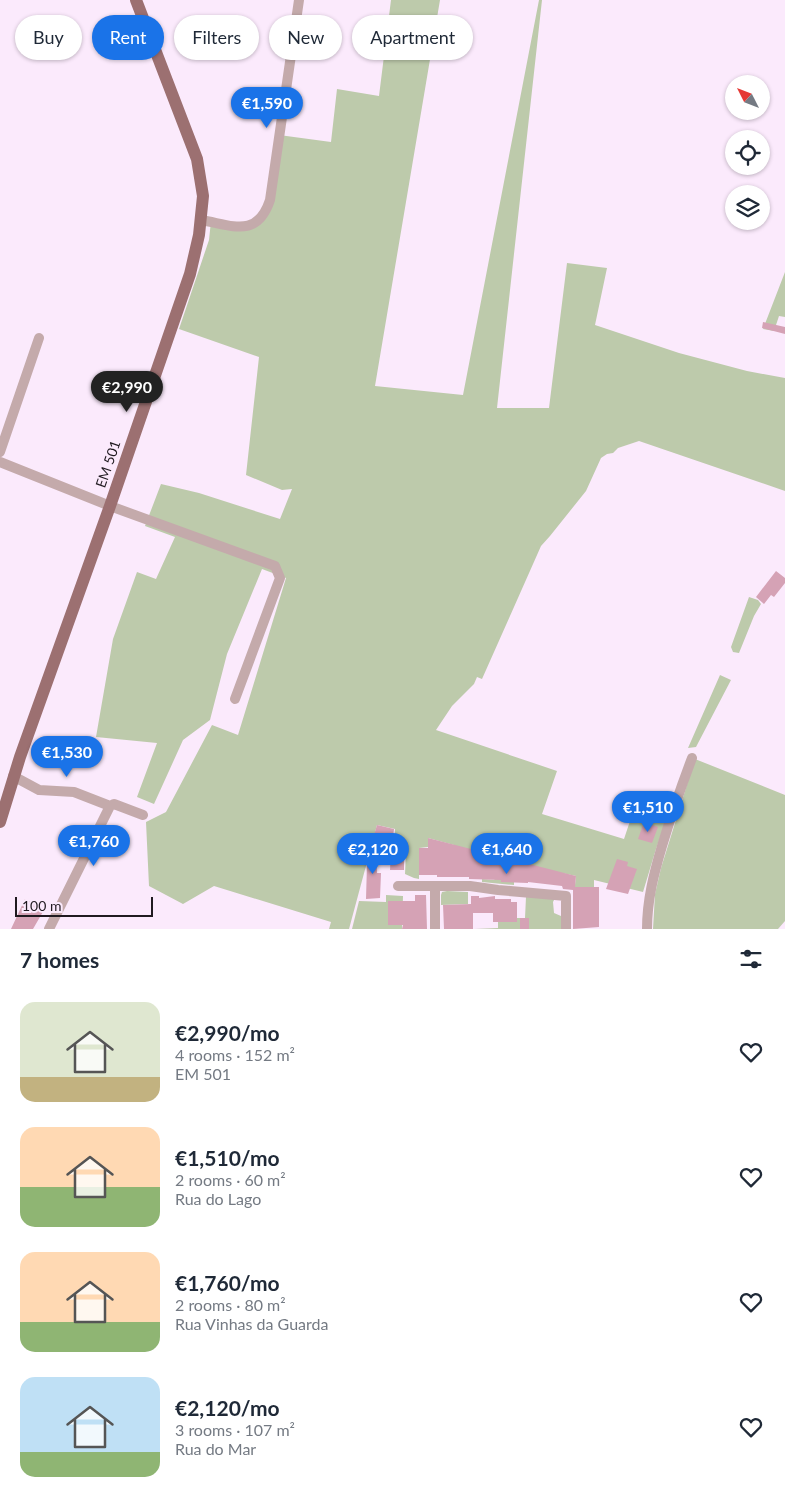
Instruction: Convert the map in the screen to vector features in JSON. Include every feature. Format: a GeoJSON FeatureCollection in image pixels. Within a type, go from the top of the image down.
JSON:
{"type":"FeatureCollection","features":[{"type":"Feature","properties":{"kind":"main road","name":"EM 501"},"geometry":{"type":"LineString","coordinates":[[0,822],[13,776],[110,506],[196,254],[203,196],[197,160],[136,0]]}},
{"type":"Feature","properties":{"kind":"street"},"geometry":{"type":"LineString","coordinates":[[201,220],[235,226],[248,226],[258,222],[266,211],[270,200],[298,0]]}},
{"type":"Feature","properties":{"kind":"street"},"geometry":{"type":"LineString","coordinates":[[0,452],[39,338]]}},
{"type":"Feature","properties":{"kind":"street"},"geometry":{"type":"LineString","coordinates":[[0,462],[110,506],[276,566],[280,578],[235,699]]}},
{"type":"Feature","properties":{"kind":"street"},"geometry":{"type":"LineString","coordinates":[[647,929],[652,879],[674,804],[692,758]]}},
{"type":"Feature","properties":{"kind":"street"},"geometry":{"type":"LineString","coordinates":[[13,776],[39,790],[74,792],[110,806],[114,804],[143,814]]}},
{"type":"Feature","properties":{"kind":"street"},"geometry":{"type":"LineString","coordinates":[[49,929],[110,806]]}},
{"type":"Feature","properties":{"kind":"street"},"geometry":{"type":"LineString","coordinates":[[398,886],[470,886],[566,896],[566,929]]}},
{"type":"Feature","properties":{"kind":"street"},"geometry":{"type":"LineString","coordinates":[[435,886],[435,929]]}},
{"type":"Feature","properties":{"kind":"green space"},"geometry":{"type":"Polygon","coordinates":[[[391,0],[440,0],[437,15],[389,15],[391,0]]]}},
{"type":"Feature","properties":{"kind":"green space"},"geometry":{"type":"Polygon","coordinates":[[[539,0],[542,0],[497,408],[549,408],[567,263],[607,268],[595,325],[679,353],[747,371],[785,378],[785,491],[639,441],[618,448],[613,453],[601,458],[586,491],[541,546],[482,679],[477,677],[474,684],[452,706],[436,730],[557,771],[542,814],[624,839],[631,818],[619,814],[626,794],[670,808],[643,892],[594,880],[594,898],[574,887],[566,885],[575,885],[576,876],[562,873],[501,869],[501,882],[514,882],[514,885],[482,882],[482,879],[495,880],[454,845],[428,838],[428,847],[419,848],[419,879],[414,878],[405,874],[406,852],[394,851],[395,829],[377,825],[349,929],[329,929],[331,922],[214,886],[183,904],[149,886],[146,822],[166,812],[212,725],[238,735],[286,578],[262,569],[227,654],[210,720],[183,740],[154,804],[137,797],[157,743],[96,737],[113,639],[137,572],[156,579],[175,537],[145,526],[161,484],[199,493],[280,519],[292,489],[282,490],[246,475],[259,357],[179,329],[209,240],[211,221],[248,226],[266,211],[279,135],[331,142],[337,89],[379,96],[384,60],[430,60],[375,386],[463,395],[539,0]]]}},
{"type":"Feature","properties":{"kind":"green space"},"geometry":{"type":"Polygon","coordinates":[[[785,272],[785,317],[779,316],[774,331],[763,329],[785,272]]]}},
{"type":"Feature","properties":{"kind":"green space"},"geometry":{"type":"Polygon","coordinates":[[[749,597],[758,600],[761,604],[739,653],[733,652],[731,647],[749,597]]]}},
{"type":"Feature","properties":{"kind":"green space"},"geometry":{"type":"Polygon","coordinates":[[[720,675],[731,680],[696,747],[688,748],[720,675]]]}},
{"type":"Feature","properties":{"kind":"green space"},"geometry":{"type":"Polygon","coordinates":[[[695,759],[785,795],[785,921],[778,929],[653,929],[655,894],[661,868],[695,759]]]}},
{"type":"Feature","properties":{"kind":"green space"},"geometry":{"type":"Polygon","coordinates":[[[442,892],[468,892],[468,904],[441,905],[442,892]]]}},
{"type":"Feature","properties":{"kind":"green space"},"geometry":{"type":"Polygon","coordinates":[[[386,895],[403,896],[402,929],[352,929],[359,901],[386,902],[386,895]]]}},
{"type":"Feature","properties":{"kind":"green space"},"geometry":{"type":"Polygon","coordinates":[[[526,897],[555,898],[553,902],[554,913],[561,916],[561,929],[529,929],[528,918],[525,918],[526,897]]]}},
{"type":"Feature","properties":{"kind":"green space"},"geometry":{"type":"Polygon","coordinates":[[[498,917],[510,922],[517,922],[517,918],[525,918],[520,929],[474,929],[498,928],[498,917]]]}},
{"type":"Feature","properties":{"kind":"building"},"geometry":{"type":"Polygon","coordinates":[[[763,322],[785,327],[785,334],[762,328],[763,322]]]}},
{"type":"Feature","properties":{"kind":"building"},"geometry":{"type":"Polygon","coordinates":[[[776,571],[785,578],[785,583],[774,597],[771,595],[764,604],[756,597],[776,571]]]}},
{"type":"Feature","properties":{"kind":"building"},"geometry":{"type":"Polygon","coordinates":[[[644,822],[658,827],[652,843],[638,839],[644,822]]]}},
{"type":"Feature","properties":{"kind":"building"},"geometry":{"type":"Polygon","coordinates":[[[377,825],[394,829],[393,837],[374,835],[377,825]]]}},
{"type":"Feature","properties":{"kind":"building"},"geometry":{"type":"Polygon","coordinates":[[[428,838],[576,876],[575,887],[599,887],[599,927],[573,929],[573,890],[563,889],[562,886],[469,879],[469,877],[419,875],[419,848],[428,848],[428,838]]]}},
{"type":"Feature","properties":{"kind":"building"},"geometry":{"type":"Polygon","coordinates":[[[373,840],[376,840],[377,873],[381,873],[380,898],[366,899],[367,864],[373,840]]]}},
{"type":"Feature","properties":{"kind":"building"},"geometry":{"type":"Polygon","coordinates":[[[391,851],[404,852],[404,870],[390,870],[391,851]]]}},
{"type":"Feature","properties":{"kind":"building"},"geometry":{"type":"Polygon","coordinates":[[[617,859],[628,862],[627,866],[637,869],[628,894],[606,889],[617,859]]]}},
{"type":"Feature","properties":{"kind":"building"},"geometry":{"type":"Polygon","coordinates":[[[415,895],[426,895],[427,929],[402,929],[403,925],[388,925],[388,901],[415,901],[415,895]]]}},
{"type":"Feature","properties":{"kind":"building"},"geometry":{"type":"Polygon","coordinates":[[[471,896],[479,896],[479,898],[495,896],[495,899],[511,899],[511,902],[517,902],[517,922],[493,922],[493,913],[473,913],[473,929],[444,929],[443,905],[471,904],[471,896]]]}},
{"type":"Feature","properties":{"kind":"building"},"geometry":{"type":"Polygon","coordinates":[[[25,899],[35,904],[34,906],[44,910],[33,929],[11,929],[25,899]]]}},
{"type":"Feature","properties":{"kind":"building"},"geometry":{"type":"Polygon","coordinates":[[[520,918],[529,918],[529,929],[520,929],[520,918]]]}}]}
